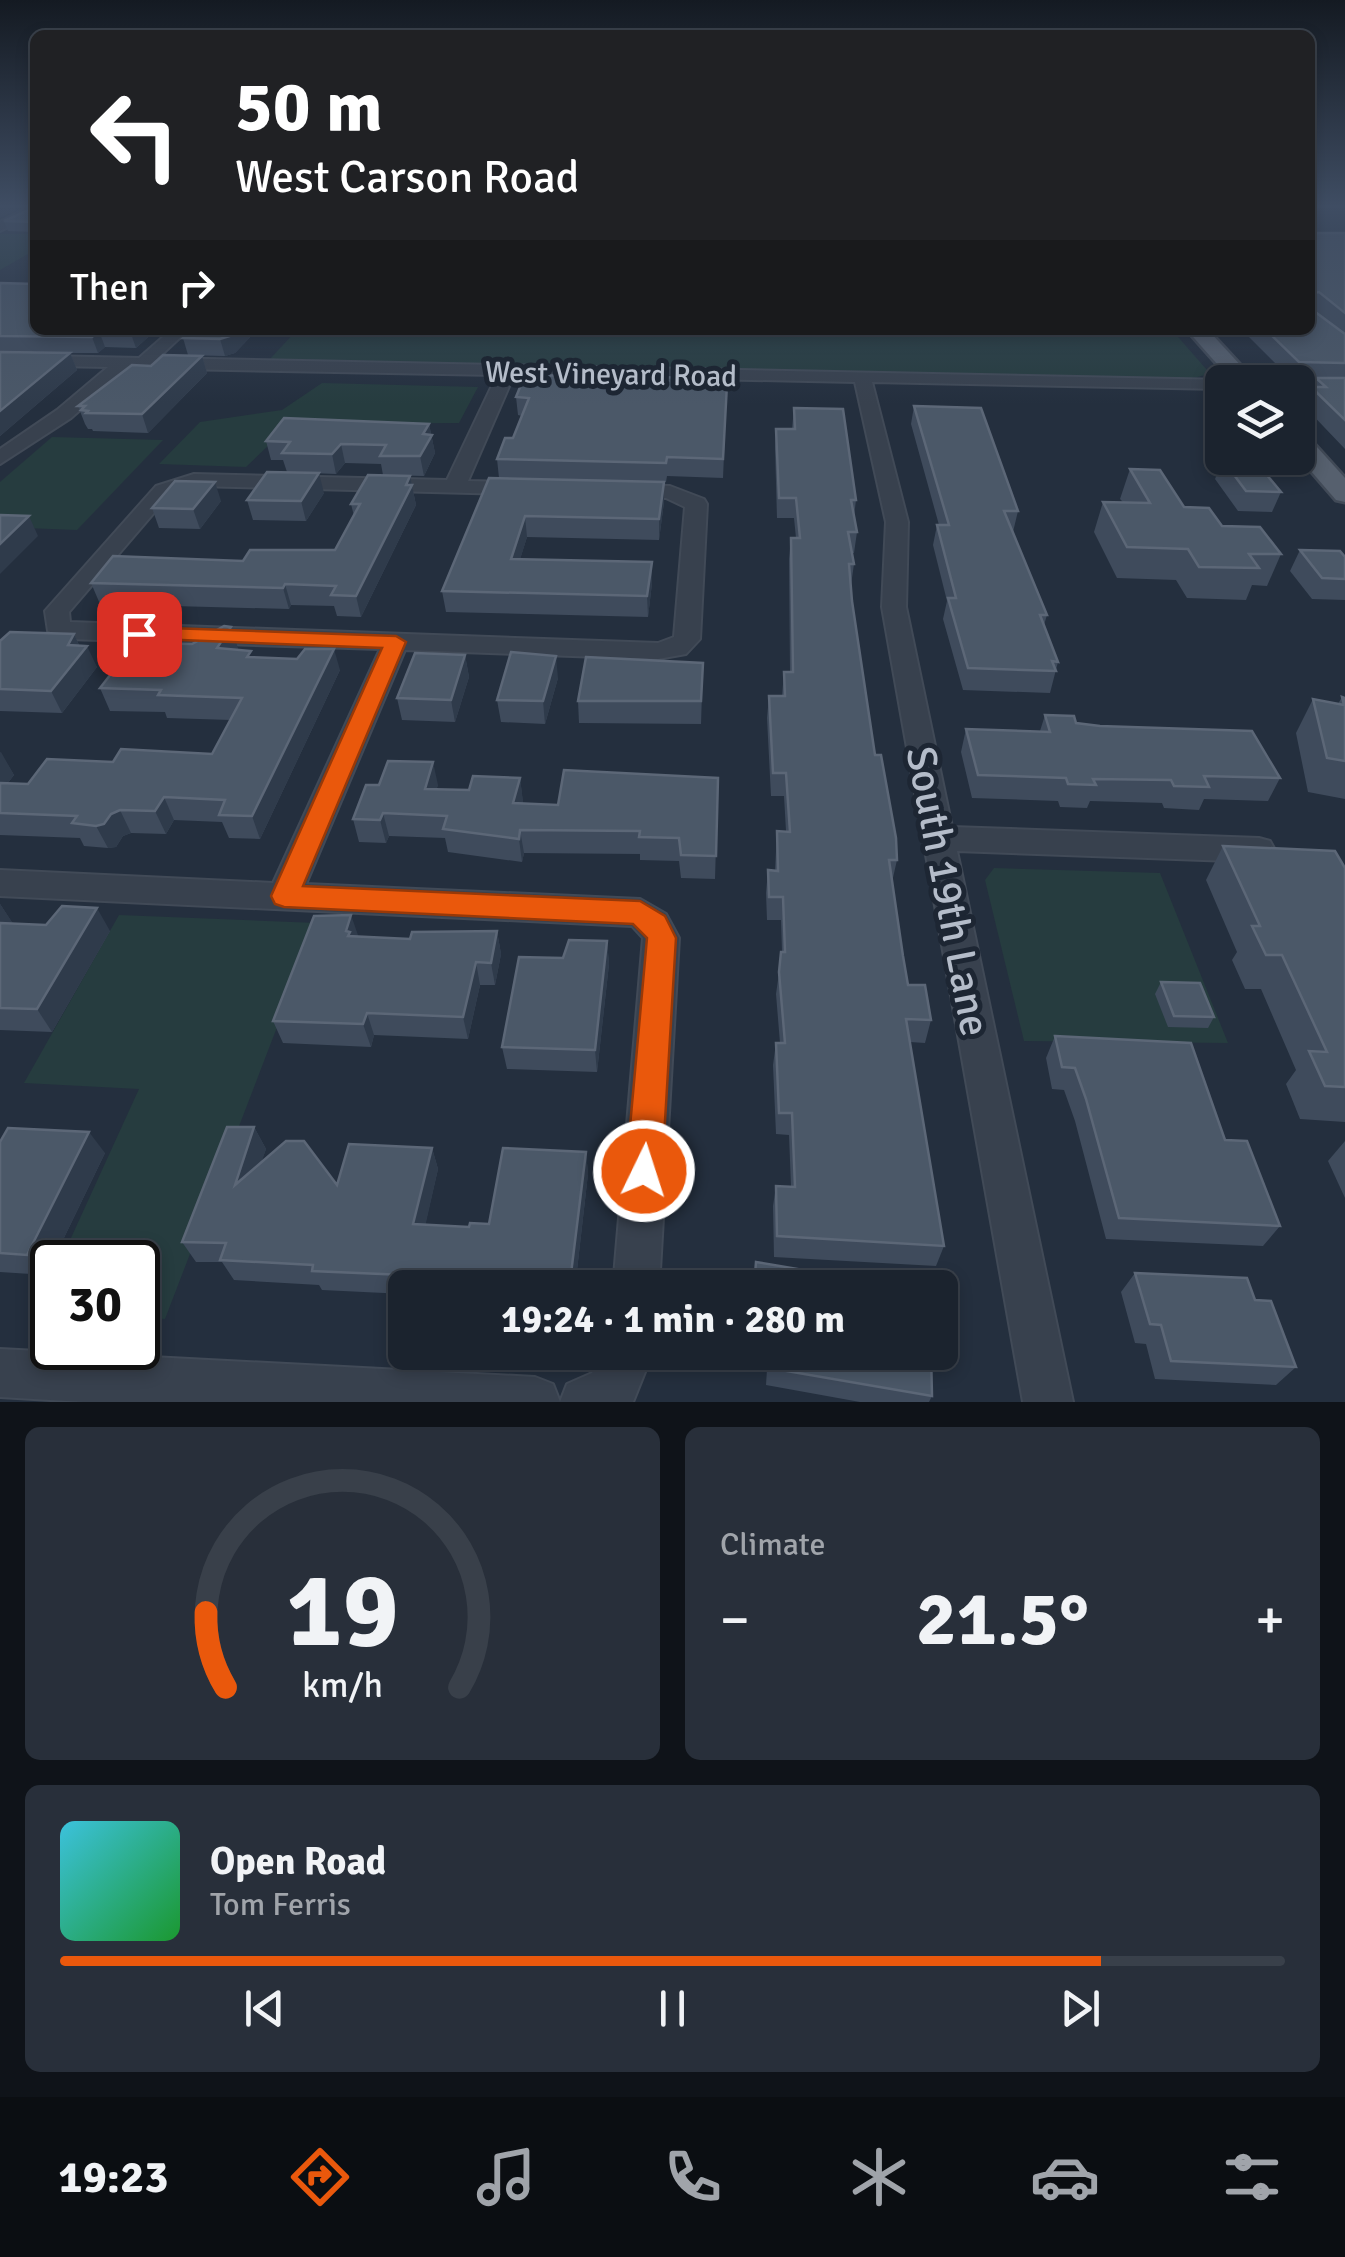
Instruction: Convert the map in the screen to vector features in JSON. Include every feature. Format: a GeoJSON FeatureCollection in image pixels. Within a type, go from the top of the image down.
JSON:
{"type":"FeatureCollection","features":[{"type":"Feature","properties":{"kind":"main road"},"geometry":{"type":"LineString","coordinates":[[1202,335],[1229,365]]}},
{"type":"Feature","properties":{"kind":"main road"},"geometry":{"type":"LineString","coordinates":[[1315,459],[1343,489]]}},
{"type":"Feature","properties":{"kind":"street"},"geometry":{"type":"LineString","coordinates":[[0,458],[173,335]]}},
{"type":"Feature","properties":{"kind":"street","name":"West Vineyard Road"},"geometry":{"type":"LineString","coordinates":[[0,360],[1205,384]]}},
{"type":"Feature","properties":{"kind":"street"},"geometry":{"type":"LineString","coordinates":[[456,486],[506,372]]}},
{"type":"Feature","properties":{"kind":"street","name":"South 19th Lane"},"geometry":{"type":"LineString","coordinates":[[863,379],[897,522],[894,607],[1048,1402]]}},
{"type":"Feature","properties":{"kind":"street"},"geometry":{"type":"LineString","coordinates":[[1315,388],[1345,389]]}},
{"type":"Feature","properties":{"kind":"street"},"geometry":{"type":"LineString","coordinates":[[177,483],[456,486],[670,492],[687,497],[696,504],[688,631],[683,645],[658,651],[68,631],[57,626],[57,612],[164,490],[177,483]]}},
{"type":"Feature","properties":{"kind":"street"},"geometry":{"type":"LineString","coordinates":[[284,896],[396,642]]}},
{"type":"Feature","properties":{"kind":"street"},"geometry":{"type":"LineString","coordinates":[[940,838],[1286,850]]}},
{"type":"Feature","properties":{"kind":"street"},"geometry":{"type":"LineString","coordinates":[[0,883],[640,912],[654,924],[661,938],[637,1270]]}},
{"type":"Feature","properties":{"kind":"street"},"geometry":{"type":"LineString","coordinates":[[0,1373],[534,1402]]}},
{"type":"Feature","properties":{"kind":"green space"},"geometry":{"type":"Polygon","coordinates":[[[292,335],[1176,335],[1205,368],[1205,375],[1190,379],[269,360],[292,335]]]}},
{"type":"Feature","properties":{"kind":"green space"},"geometry":{"type":"Polygon","coordinates":[[[322,383],[478,387],[459,423],[291,424],[246,467],[159,464],[200,422],[282,410],[322,383]]]}},
{"type":"Feature","properties":{"kind":"green space"},"geometry":{"type":"Polygon","coordinates":[[[52,437],[163,440],[77,530],[0,527],[0,482],[52,437]]]}},
{"type":"Feature","properties":{"kind":"green space"},"geometry":{"type":"Polygon","coordinates":[[[994,868],[1160,873],[1228,1043],[1024,1041],[985,880],[994,868]]]}},
{"type":"Feature","properties":{"kind":"green space"},"geometry":{"type":"Polygon","coordinates":[[[119,915],[317,923],[165,1319],[160,1319],[160,1240],[70,1240],[139,1089],[24,1083],[119,915]]]}},
{"type":"Feature","properties":{"kind":"building"},"geometry":{"type":"Polygon","coordinates":[[[1315,272],[1345,272],[1345,313],[1315,293],[1315,272]]]}},
{"type":"Feature","properties":{"kind":"building"},"geometry":{"type":"Polygon","coordinates":[[[0,283],[30,284],[30,335],[94,335],[92,337],[0,336],[0,283]]]}},
{"type":"Feature","properties":{"kind":"building"},"geometry":{"type":"Polygon","coordinates":[[[1315,312],[1345,334],[1345,363],[1299,362],[1271,335],[1315,335],[1315,312]]]}},
{"type":"Feature","properties":{"kind":"building"},"geometry":{"type":"Polygon","coordinates":[[[186,335],[231,335],[220,339],[183,338],[186,335]]]}},
{"type":"Feature","properties":{"kind":"building"},"geometry":{"type":"Polygon","coordinates":[[[0,352],[70,353],[0,411],[0,352]]]}},
{"type":"Feature","properties":{"kind":"building"},"geometry":{"type":"Polygon","coordinates":[[[163,355],[202,356],[142,414],[86,413],[81,410],[85,406],[78,406],[132,365],[151,366],[163,355]]]}},
{"type":"Feature","properties":{"kind":"building"},"geometry":{"type":"Polygon","coordinates":[[[525,375],[704,378],[705,383],[727,384],[723,459],[667,457],[666,463],[497,459],[505,438],[513,438],[529,398],[516,397],[525,375]]]}},
{"type":"Feature","properties":{"kind":"building"},"geometry":{"type":"Polygon","coordinates":[[[1316,378],[1345,378],[1345,420],[1315,391],[1315,387],[1326,387],[1316,378]]]}},
{"type":"Feature","properties":{"kind":"building"},"geometry":{"type":"Polygon","coordinates":[[[914,406],[981,408],[1018,511],[1004,511],[1047,615],[1040,615],[1058,662],[1052,661],[1056,671],[968,668],[948,598],[956,598],[937,525],[949,525],[914,406]]]}},
{"type":"Feature","properties":{"kind":"building"},"geometry":{"type":"Polygon","coordinates":[[[794,408],[843,409],[856,500],[851,500],[857,532],[848,532],[854,564],[849,564],[852,601],[875,755],[881,755],[896,838],[897,860],[889,860],[908,985],[925,985],[931,1020],[906,1019],[944,1246],[777,1236],[776,1186],[795,1187],[792,1113],[779,1113],[776,1043],[785,1043],[779,972],[781,952],[785,952],[783,897],[769,897],[768,870],[778,871],[777,831],[790,832],[786,773],[773,773],[769,696],[785,696],[784,672],[793,672],[791,538],[800,538],[796,498],[779,498],[776,429],[795,429],[794,408]]]}},
{"type":"Feature","properties":{"kind":"building"},"geometry":{"type":"Polygon","coordinates":[[[284,418],[429,424],[423,434],[432,435],[420,456],[380,456],[386,445],[341,444],[332,454],[282,453],[290,442],[266,441],[284,418]]]}},
{"type":"Feature","properties":{"kind":"building"},"geometry":{"type":"Polygon","coordinates":[[[1130,469],[1160,470],[1184,507],[1209,508],[1222,526],[1260,527],[1281,554],[1249,554],[1259,568],[1199,567],[1188,549],[1127,547],[1103,502],[1150,503],[1130,469]]]}},
{"type":"Feature","properties":{"kind":"building"},"geometry":{"type":"Polygon","coordinates":[[[267,472],[319,473],[301,501],[247,500],[267,472]]]}},
{"type":"Feature","properties":{"kind":"building"},"geometry":{"type":"Polygon","coordinates":[[[368,475],[410,476],[406,485],[412,485],[356,596],[331,595],[336,586],[91,583],[113,556],[243,561],[250,550],[335,550],[360,504],[351,504],[368,475]]]}},
{"type":"Feature","properties":{"kind":"building"},"geometry":{"type":"Polygon","coordinates":[[[1234,475],[1267,475],[1281,492],[1246,491],[1234,475]]]}},
{"type":"Feature","properties":{"kind":"building"},"geometry":{"type":"Polygon","coordinates":[[[489,478],[664,482],[659,519],[525,516],[511,559],[652,562],[647,596],[442,591],[489,478]]]}},
{"type":"Feature","properties":{"kind":"building"},"geometry":{"type":"Polygon","coordinates":[[[175,481],[215,482],[193,509],[152,508],[175,481]]]}},
{"type":"Feature","properties":{"kind":"building"},"geometry":{"type":"Polygon","coordinates":[[[0,515],[29,516],[0,544],[0,515]]]}},
{"type":"Feature","properties":{"kind":"building"},"geometry":{"type":"Polygon","coordinates":[[[1300,550],[1340,551],[1345,557],[1345,579],[1322,578],[1300,550]]]}},
{"type":"Feature","properties":{"kind":"building"},"geometry":{"type":"Polygon","coordinates":[[[224,626],[231,627],[217,648],[251,651],[247,657],[297,659],[305,649],[334,649],[252,816],[219,815],[225,800],[164,797],[155,811],[120,810],[96,826],[72,823],[77,816],[0,813],[0,783],[28,784],[47,759],[113,762],[121,749],[212,754],[242,698],[100,688],[135,643],[192,644],[224,626]]]}},
{"type":"Feature","properties":{"kind":"building"},"geometry":{"type":"Polygon","coordinates":[[[10,632],[74,634],[68,645],[87,646],[51,691],[0,689],[0,641],[10,632]]]}},
{"type":"Feature","properties":{"kind":"building"},"geometry":{"type":"Polygon","coordinates":[[[511,652],[556,656],[543,701],[497,700],[511,652]]]}},
{"type":"Feature","properties":{"kind":"building"},"geometry":{"type":"Polygon","coordinates":[[[415,653],[465,655],[451,700],[397,698],[415,653]]]}},
{"type":"Feature","properties":{"kind":"building"},"geometry":{"type":"Polygon","coordinates":[[[586,657],[703,663],[701,701],[578,701],[586,657]]]}},
{"type":"Feature","properties":{"kind":"building"},"geometry":{"type":"Polygon","coordinates":[[[1342,697],[1345,698],[1345,761],[1327,758],[1313,699],[1344,705],[1342,697]]]}},
{"type":"Feature","properties":{"kind":"building"},"geometry":{"type":"Polygon","coordinates":[[[1045,715],[1074,716],[1076,723],[1100,726],[1252,731],[1280,778],[1204,776],[1209,787],[1174,786],[1171,780],[1093,779],[1096,785],[1068,784],[1066,778],[978,775],[966,729],[1050,732],[1045,715]]]}},
{"type":"Feature","properties":{"kind":"building"},"geometry":{"type":"Polygon","coordinates":[[[388,761],[433,762],[425,789],[469,790],[473,776],[520,778],[513,803],[558,805],[564,770],[718,778],[716,856],[681,855],[679,838],[639,837],[640,831],[520,830],[519,839],[443,829],[447,816],[383,813],[380,820],[353,819],[366,785],[379,785],[388,761]]]}},
{"type":"Feature","properties":{"kind":"building"},"geometry":{"type":"Polygon","coordinates":[[[1223,846],[1335,851],[1345,868],[1345,1087],[1325,1086],[1309,1051],[1327,1052],[1282,955],[1266,955],[1252,926],[1260,926],[1223,846]]]}},
{"type":"Feature","properties":{"kind":"building"},"geometry":{"type":"Polygon","coordinates":[[[62,906],[97,908],[37,1009],[0,1008],[0,923],[46,925],[62,906]]]}},
{"type":"Feature","properties":{"kind":"building"},"geometry":{"type":"Polygon","coordinates":[[[351,915],[348,936],[410,939],[412,932],[497,931],[491,963],[476,962],[463,1017],[367,1013],[363,1024],[273,1021],[314,916],[351,915]]]}},
{"type":"Feature","properties":{"kind":"building"},"geometry":{"type":"Polygon","coordinates":[[[569,940],[607,941],[595,1050],[502,1047],[519,957],[563,958],[569,940]]]}},
{"type":"Feature","properties":{"kind":"building"},"geometry":{"type":"Polygon","coordinates":[[[1161,982],[1200,983],[1214,1017],[1174,1016],[1161,982]]]}},
{"type":"Feature","properties":{"kind":"building"},"geometry":{"type":"Polygon","coordinates":[[[1055,1036],[1191,1043],[1225,1140],[1247,1141],[1280,1226],[1119,1218],[1086,1099],[1075,1068],[1062,1067],[1055,1036]]]}},
{"type":"Feature","properties":{"kind":"building"},"geometry":{"type":"Polygon","coordinates":[[[227,1127],[254,1127],[235,1185],[286,1141],[304,1141],[337,1185],[349,1144],[432,1148],[413,1224],[489,1224],[503,1148],[586,1152],[571,1270],[388,1270],[388,1274],[312,1271],[313,1265],[220,1260],[226,1243],[182,1242],[227,1127]]]}},
{"type":"Feature","properties":{"kind":"building"},"geometry":{"type":"Polygon","coordinates":[[[8,1128],[89,1132],[35,1240],[30,1240],[27,1255],[0,1253],[0,1142],[8,1128]]]}},
{"type":"Feature","properties":{"kind":"building"},"geometry":{"type":"Polygon","coordinates":[[[756,1262],[803,1270],[755,1270],[756,1262]]]}},
{"type":"Feature","properties":{"kind":"building"},"geometry":{"type":"Polygon","coordinates":[[[1135,1273],[1247,1278],[1255,1300],[1271,1301],[1296,1367],[1171,1361],[1161,1325],[1150,1324],[1135,1273]]]}},
{"type":"Feature","properties":{"kind":"building"},"geometry":{"type":"Polygon","coordinates":[[[781,1370],[931,1370],[932,1396],[781,1370]]]}},
{"type":"Feature","properties":{"kind":"route"},"geometry":{"type":"LineString","coordinates":[[139,634],[396,642],[284,896],[640,912],[654,924],[661,938],[644,1171]]}}]}
